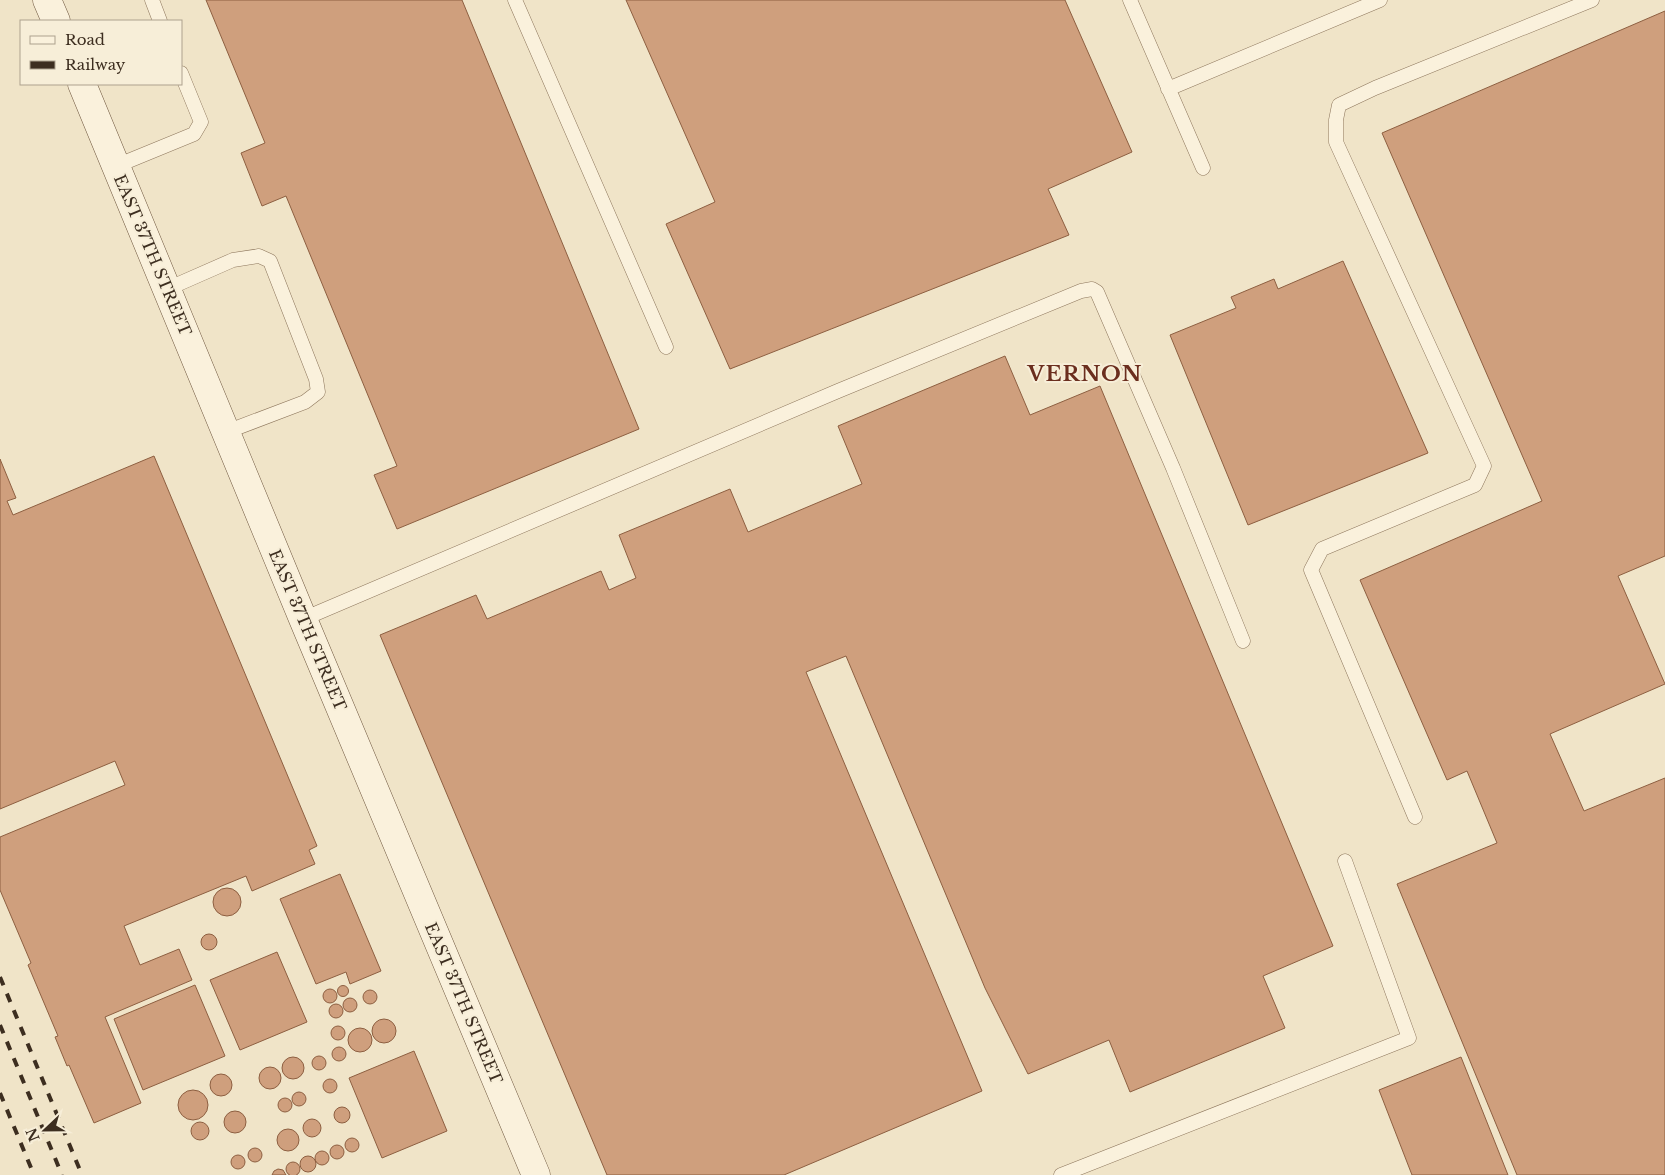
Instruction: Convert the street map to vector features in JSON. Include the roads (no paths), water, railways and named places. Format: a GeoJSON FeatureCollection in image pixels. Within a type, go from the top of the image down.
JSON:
{"type":"FeatureCollection","features":[{"type":"Feature","properties":{"kind":"main road"},"geometry":{"type":"LineString","coordinates":[[48,0],[56,20]]}},
{"type":"Feature","properties":{"kind":"main road","name":"EAST 37TH STREET"},"geometry":{"type":"LineString","coordinates":[[82,85],[303,619],[536,1175]]}},
{"type":"Feature","properties":{"kind":"lane"},"geometry":{"type":"LineString","coordinates":[[152,0],[160,20]]}},
{"type":"Feature","properties":{"kind":"lane"},"geometry":{"type":"LineString","coordinates":[[515,0],[666,347]]}},
{"type":"Feature","properties":{"kind":"lane"},"geometry":{"type":"LineString","coordinates":[[1130,0],[1203,168]]}},
{"type":"Feature","properties":{"kind":"lane"},"geometry":{"type":"LineString","coordinates":[[1168,89],[1380,0]]}},
{"type":"Feature","properties":{"kind":"lane"},"geometry":{"type":"LineString","coordinates":[[1415,817],[1311,570],[1322,549],[1474,485],[1484,466],[1336,142],[1337,112],[1339,105],[1375,88],[1592,0]]}},
{"type":"Feature","properties":{"kind":"lane"},"geometry":{"type":"LineString","coordinates":[[116,166],[194,134],[201,122],[182,75]]}},
{"type":"Feature","properties":{"kind":"lane"},"geometry":{"type":"LineString","coordinates":[[167,289],[233,260],[259,256],[270,261],[316,379],[318,392],[305,402],[226,432]]}},
{"type":"Feature","properties":{"kind":"lane"},"geometry":{"type":"LineString","coordinates":[[303,619],[847,388],[1081,291],[1092,289],[1097,292],[1243,641]]}},
{"type":"Feature","properties":{"kind":"lane"},"geometry":{"type":"LineString","coordinates":[[1060,1175],[1409,1038],[1345,861]]}},
{"type":"Feature","properties":{"kind":"railway"},"geometry":{"type":"LineString","coordinates":[[0,977],[82,1175]]}},
{"type":"Feature","properties":{"kind":"railway"},"geometry":{"type":"LineString","coordinates":[[0,1025],[62,1175]]}},
{"type":"Feature","properties":{"kind":"railway"},"geometry":{"type":"LineString","coordinates":[[0,1093],[34,1175]]}},
{"type":"Feature","properties":{"kind":"district","name":"VERNON"},"geometry":{"type":"Point","coordinates":[1085,374]}}]}
